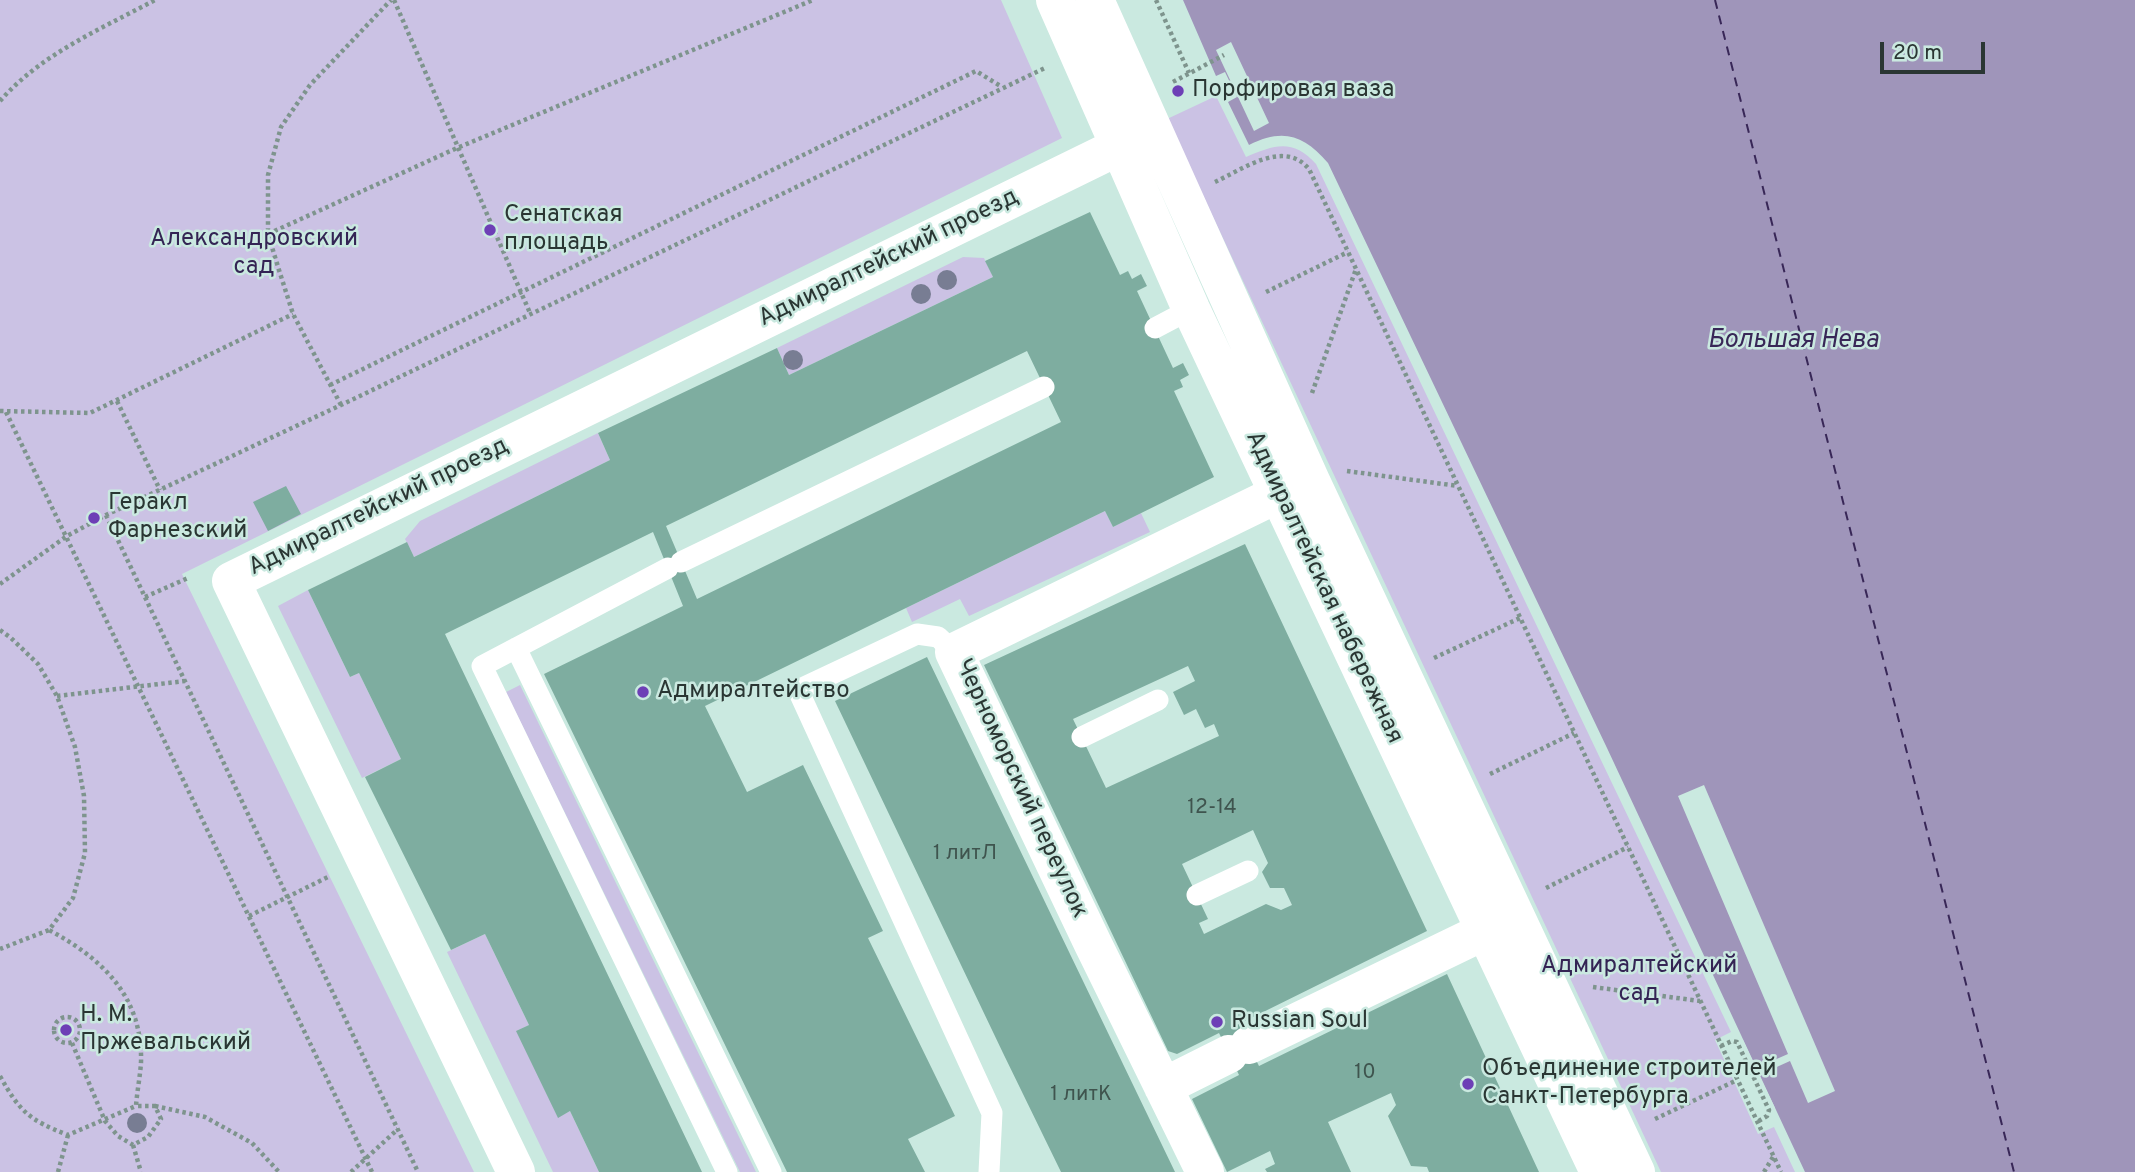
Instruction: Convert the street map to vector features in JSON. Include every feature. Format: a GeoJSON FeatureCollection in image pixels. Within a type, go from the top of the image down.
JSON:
{"type":"FeatureCollection","features":[{"type":"Feature","properties":{"kind":"street","name":"Адмиралтейская набережная"},"geometry":{"type":"LineString","coordinates":[[1055,0],[1191,309],[1600,1172]]}},
{"type":"Feature","properties":{"kind":"street","name":"Адмиралтейская набережная"},"geometry":{"type":"LineString","coordinates":[[1095,0],[1311,481],[1636,1172]]}},
{"type":"Feature","properties":{"kind":"street","name":"Адмиралтейский проезд"},"geometry":{"type":"LineString","coordinates":[[516,1172],[230,581],[1118,147]]}},
{"type":"Feature","properties":{"kind":"street","name":"Черноморский переулок"},"geometry":{"type":"LineString","coordinates":[[1205,1172],[1163,1087],[1101,940],[1020,766],[954,652],[1278,494]]}},
{"type":"Feature","properties":{"kind":"street"},"geometry":{"type":"LineString","coordinates":[[1163,1087],[1485,931]]}},
{"type":"Feature","properties":{"kind":"lane"},"geometry":{"type":"LineString","coordinates":[[1155,328],[1191,309]]}},
{"type":"Feature","properties":{"kind":"lane"},"geometry":{"type":"LineString","coordinates":[[727,1172],[482,666],[675,565],[1044,387]]}},
{"type":"Feature","properties":{"kind":"lane"},"geometry":{"type":"LineString","coordinates":[[954,652],[938,637],[917,634],[799,690],[992,1113],[989,1172]]}},
{"type":"Feature","properties":{"kind":"lane"},"geometry":{"type":"LineString","coordinates":[[516,648],[771,1172]]}},
{"type":"Feature","properties":{"kind":"lane"},"geometry":{"type":"LineString","coordinates":[[1082,737],[1158,700]]}},
{"type":"Feature","properties":{"kind":"lane"},"geometry":{"type":"LineString","coordinates":[[1197,895],[1248,871]]}},
{"type":"Feature","properties":{"kind":"path"},"geometry":{"type":"LineString","coordinates":[[0,100],[46,60],[155,0]]}},
{"type":"Feature","properties":{"kind":"path"},"geometry":{"type":"LineString","coordinates":[[341,405],[293,314],[268,234],[268,175],[281,127],[310,85],[393,0],[530,313]]}},
{"type":"Feature","properties":{"kind":"path"},"geometry":{"type":"LineString","coordinates":[[268,234],[457,148],[813,0]]}},
{"type":"Feature","properties":{"kind":"path"},"geometry":{"type":"LineString","coordinates":[[1156,0],[1189,74]]}},
{"type":"Feature","properties":{"kind":"path"},"geometry":{"type":"LineString","coordinates":[[1178,79],[1224,55]]}},
{"type":"Feature","properties":{"kind":"path"},"geometry":{"type":"LineString","coordinates":[[0,584],[67,536],[106,515],[1046,68]]}},
{"type":"Feature","properties":{"kind":"path"},"geometry":{"type":"LineString","coordinates":[[330,385],[976,71],[1003,88]]}},
{"type":"Feature","properties":{"kind":"path"},"geometry":{"type":"LineString","coordinates":[[1212,183],[1274,156],[1294,157],[1309,169],[1780,1172]]}},
{"type":"Feature","properties":{"kind":"path"},"geometry":{"type":"LineString","coordinates":[[1262,293],[1348,253]]}},
{"type":"Feature","properties":{"kind":"path"},"geometry":{"type":"LineString","coordinates":[[1311,397],[1356,268]]}},
{"type":"Feature","properties":{"kind":"path"},"geometry":{"type":"LineString","coordinates":[[293,314],[90,413],[3,412],[67,536],[372,1172]]}},
{"type":"Feature","properties":{"kind":"path"},"geometry":{"type":"LineString","coordinates":[[117,401],[160,490]]}},
{"type":"Feature","properties":{"kind":"path"},"geometry":{"type":"LineString","coordinates":[[1346,471],[1458,486]]}},
{"type":"Feature","properties":{"kind":"path"},"geometry":{"type":"LineString","coordinates":[[106,515],[418,1172]]}},
{"type":"Feature","properties":{"kind":"path"},"geometry":{"type":"LineString","coordinates":[[145,597],[188,578]]}},
{"type":"Feature","properties":{"kind":"path"},"geometry":{"type":"LineString","coordinates":[[1434,659],[1520,618]]}},
{"type":"Feature","properties":{"kind":"path"},"geometry":{"type":"LineString","coordinates":[[0,630],[38,664],[57,696],[75,747],[85,796],[85,853],[74,898],[49,930],[1,951]]}},
{"type":"Feature","properties":{"kind":"path"},"geometry":{"type":"LineString","coordinates":[[57,696],[185,681]]}},
{"type":"Feature","properties":{"kind":"path"},"geometry":{"type":"LineString","coordinates":[[1490,774],[1574,733]]}},
{"type":"Feature","properties":{"kind":"path"},"geometry":{"type":"LineString","coordinates":[[1546,888],[1628,847]]}},
{"type":"Feature","properties":{"kind":"path"},"geometry":{"type":"LineString","coordinates":[[249,916],[330,876]]}},
{"type":"Feature","properties":{"kind":"path"},"geometry":{"type":"LineString","coordinates":[[49,930],[80,947],[114,977],[135,1016],[141,1061],[136,1106]]}},
{"type":"Feature","properties":{"kind":"path"},"geometry":{"type":"LineString","coordinates":[[1593,987],[1701,1001]]}},
{"type":"Feature","properties":{"kind":"path"},"geometry":{"type":"LineString","coordinates":[[70,1017],[79,1025],[78,1037],[72,1043],[63,1043],[55,1037],[54,1028],[62,1018],[70,1017]]}},
{"type":"Feature","properties":{"kind":"path"},"geometry":{"type":"LineString","coordinates":[[1721,1046],[1732,1041],[1737,1042],[1769,1110],[1767,1116],[1757,1122]]}},
{"type":"Feature","properties":{"kind":"path"},"geometry":{"type":"LineString","coordinates":[[72,1043],[104,1121],[118,1136],[133,1145],[141,1172]]}},
{"type":"Feature","properties":{"kind":"path"},"geometry":{"type":"LineString","coordinates":[[0,1076],[16,1103],[37,1123],[68,1135],[136,1106],[155,1106],[205,1117],[252,1143],[279,1172]]}},
{"type":"Feature","properties":{"kind":"path"},"geometry":{"type":"LineString","coordinates":[[1655,1119],[1737,1080]]}},
{"type":"Feature","properties":{"kind":"path"},"geometry":{"type":"LineString","coordinates":[[133,1145],[148,1137],[161,1119],[155,1106]]}},
{"type":"Feature","properties":{"kind":"path"},"geometry":{"type":"LineString","coordinates":[[351,1172],[398,1129]]}},
{"type":"Feature","properties":{"kind":"path"},"geometry":{"type":"LineString","coordinates":[[58,1172],[68,1135]]}},
{"type":"Feature","properties":{"kind":"path"},"geometry":{"type":"LineString","coordinates":[[1764,1172],[1773,1157]]}},
{"type":"Feature","properties":{"kind":"green space","name":"Александровский сад"},"geometry":{"type":"Polygon","coordinates":[[[0,0],[1001,0],[1062,138],[182,574],[474,1172],[0,1172],[0,0]]]}},
{"type":"Feature","properties":{"kind":"green space","name":"Адмиралтейский сад"},"geometry":{"type":"Polygon","coordinates":[[[1216,96],[1246,157],[1283,146],[1299,150],[1316,164],[1731,1032],[1715,1040],[1758,1134],[1774,1127],[1795,1172],[1661,1172],[1167,119],[1216,96]]]}},
{"type":"Feature","properties":{"kind":"green space"},"geometry":{"type":"Polygon","coordinates":[[[963,257],[984,258],[993,277],[789,375],[777,348],[963,257]]]}},
{"type":"Feature","properties":{"kind":"green space"},"geometry":{"type":"Polygon","coordinates":[[[598,433],[610,460],[414,557],[405,539],[420,521],[598,433]]]}},
{"type":"Feature","properties":{"kind":"green space"},"geometry":{"type":"Polygon","coordinates":[[[1105,511],[1113,527],[1141,513],[1150,532],[969,616],[960,599],[912,622],[906,608],[1105,511]]]}},
{"type":"Feature","properties":{"kind":"green space"},"geometry":{"type":"Polygon","coordinates":[[[308,590],[350,677],[359,673],[401,759],[362,778],[278,606],[308,590]]]}},
{"type":"Feature","properties":{"kind":"green space"},"geometry":{"type":"Polygon","coordinates":[[[520,685],[756,1172],[740,1172],[506,692],[520,685]]]}},
{"type":"Feature","properties":{"kind":"green space"},"geometry":{"type":"Polygon","coordinates":[[[485,934],[529,1025],[517,1031],[558,1117],[570,1111],[599,1172],[553,1172],[447,952],[485,934]]]}},
{"type":"Feature","properties":{"kind":"water","name":"Большая Нева"},"geometry":{"type":"Polygon","coordinates":[[[1183,0],[2135,0],[2135,1172],[1805,1172],[1607,748],[1328,163],[1310,146],[1292,137],[1272,137],[1249,145],[1228,102],[1237,97],[1225,72],[1216,76],[1183,0]]]}},
{"type":"Feature","properties":{"kind":"pier"},"geometry":{"type":"Polygon","coordinates":[[[1231,42],[1269,123],[1254,131],[1216,50],[1231,42]]]}},
{"type":"Feature","properties":{"kind":"pier"},"geometry":{"type":"Polygon","coordinates":[[[1704,785],[1835,1091],[1808,1103],[1790,1061],[1759,1075],[1775,1108],[1772,1109],[1740,1041],[1743,1040],[1756,1068],[1788,1054],[1678,796],[1704,785]]]}},
{"type":"Feature","properties":{"kind":"building","name":"Адмиралтейство"},"geometry":{"type":"Polygon","coordinates":[[[1090,212],[1120,275],[1128,271],[1132,279],[1141,274],[1147,286],[1137,291],[1173,368],[1183,363],[1189,375],[1180,380],[1183,387],[1174,391],[1214,477],[1113,527],[1105,511],[705,706],[747,792],[803,765],[883,931],[868,938],[955,1116],[908,1139],[925,1172],[787,1172],[544,674],[683,606],[653,532],[445,634],[702,1172],[599,1172],[570,1111],[558,1118],[516,1031],[529,1025],[485,934],[451,950],[365,777],[401,759],[359,673],[350,677],[308,590],[407,542],[414,557],[610,460],[598,433],[777,348],[789,375],[993,277],[985,261],[1090,212]],[[1027,351],[666,526],[697,599],[1061,422],[1027,351]]]}},
{"type":"Feature","properties":{"kind":"building"},"geometry":{"type":"Polygon","coordinates":[[[286,486],[301,514],[268,531],[253,502],[286,486]]]}},
{"type":"Feature","properties":{"kind":"building"},"geometry":{"type":"Polygon","coordinates":[[[1245,544],[1427,931],[1239,1024],[1259,1066],[1447,974],[1539,1172],[1429,1172],[1427,1167],[1411,1166],[1388,1116],[1396,1105],[1391,1093],[1328,1122],[1351,1172],[1267,1172],[1265,1169],[1275,1164],[1270,1151],[1227,1172],[1192,1099],[1239,1075],[1221,1037],[1219,1033],[1177,1054],[1168,1051],[984,665],[1245,544]],[[1188,666],[1073,719],[1106,788],[1219,736],[1214,724],[1205,728],[1196,709],[1184,715],[1173,692],[1195,681],[1188,666]],[[1253,830],[1182,864],[1208,919],[1199,923],[1204,934],[1266,904],[1281,910],[1292,905],[1284,888],[1270,888],[1262,872],[1268,863],[1253,830]]]}},
{"type":"Feature","properties":{"kind":"building"},"geometry":{"type":"Polygon","coordinates":[[[927,657],[1175,1172],[1061,1172],[1003,1053],[835,701],[927,657]]]}},
{"type":"Feature","properties":{"kind":"ferry route"},"geometry":{"type":"LineString","coordinates":[[1715,0],[2014,1172]]}},
{"type":"Feature","properties":{"kind":"place","name":"Порфировая ваза"},"geometry":{"type":"Point","coordinates":[1178,91]}},
{"type":"Feature","properties":{"kind":"place","name":"Сенатская площадь"},"geometry":{"type":"Point","coordinates":[490,230]}},
{"type":"Feature","properties":{"kind":"place","name":"Геракл Фарнезский"},"geometry":{"type":"Point","coordinates":[94,518]}},
{"type":"Feature","properties":{"kind":"place","name":"Адмиралтейство"},"geometry":{"type":"Point","coordinates":[643,692]}},
{"type":"Feature","properties":{"kind":"place","name":"Russian Soul"},"geometry":{"type":"Point","coordinates":[1217,1022]}},
{"type":"Feature","properties":{"kind":"place","name":"Н. М. Пржевальский"},"geometry":{"type":"Point","coordinates":[66,1030]}},
{"type":"Feature","properties":{"kind":"place","name":"Объединение строителей Санкт-Петербурга"},"geometry":{"type":"Point","coordinates":[1468,1084]}}]}
